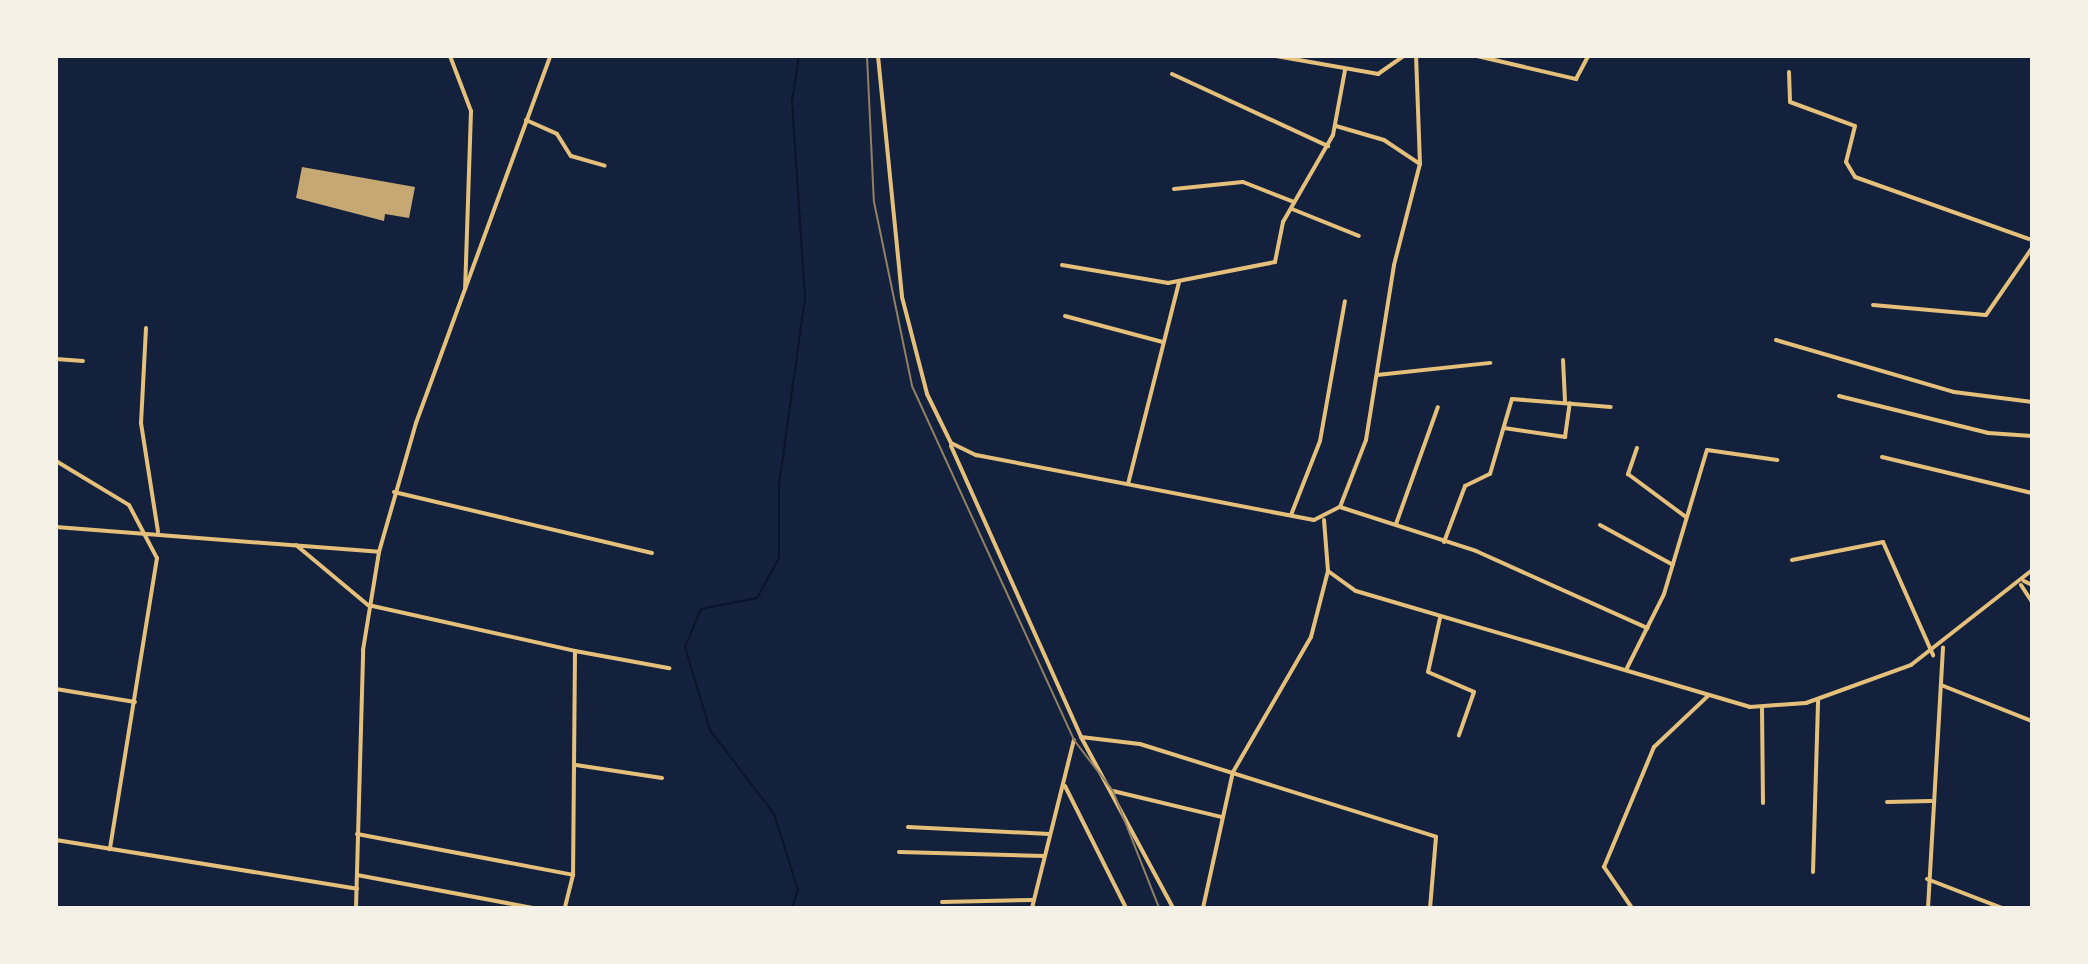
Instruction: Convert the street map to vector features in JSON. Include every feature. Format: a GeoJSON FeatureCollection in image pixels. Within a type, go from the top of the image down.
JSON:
{"type":"FeatureCollection","features":[{"type":"Feature","properties":{"kind":"street"},"geometry":{"type":"LineString","coordinates":[[450,56],[471,111],[464,297]]}},
{"type":"Feature","properties":{"kind":"street"},"geometry":{"type":"LineString","coordinates":[[356,908],[368,605],[379,552],[394,492],[550,56]]}},
{"type":"Feature","properties":{"kind":"street"},"geometry":{"type":"LineString","coordinates":[[878,56],[902,297],[927,394],[1081,737],[1113,791],[1173,908]]}},
{"type":"Feature","properties":{"kind":"street"},"geometry":{"type":"LineString","coordinates":[[1276,56],[1345,70],[1382,73],[1404,56]]}},
{"type":"Feature","properties":{"kind":"street"},"geometry":{"type":"LineString","coordinates":[[951,443],[976,455],[1291,516],[1324,519],[1340,507],[1361,459],[1420,164],[1416,56]]}},
{"type":"Feature","properties":{"kind":"street"},"geometry":{"type":"LineString","coordinates":[[1477,56],[1576,79],[1588,56]]}},
{"type":"Feature","properties":{"kind":"street"},"geometry":{"type":"LineString","coordinates":[[1062,265],[1179,282],[1275,262],[1294,202],[1328,146],[1336,126],[1345,70]]}},
{"type":"Feature","properties":{"kind":"street"},"geometry":{"type":"LineString","coordinates":[[1789,72],[1790,102],[1855,126],[1846,162],[1855,177],[2032,240]]}},
{"type":"Feature","properties":{"kind":"street"},"geometry":{"type":"LineString","coordinates":[[1172,74],[1328,146]]}},
{"type":"Feature","properties":{"kind":"street"},"geometry":{"type":"LineString","coordinates":[[526,120],[557,134],[571,156],[605,166]]}},
{"type":"Feature","properties":{"kind":"street"},"geometry":{"type":"LineString","coordinates":[[1336,126],[1388,142],[1420,164]]}},
{"type":"Feature","properties":{"kind":"street"},"geometry":{"type":"LineString","coordinates":[[1174,189],[1243,182],[1294,202]]}},
{"type":"Feature","properties":{"kind":"street"},"geometry":{"type":"LineString","coordinates":[[1292,209],[1359,236]]}},
{"type":"Feature","properties":{"kind":"street"},"geometry":{"type":"LineString","coordinates":[[1873,305],[1986,315],[2032,248]]}},
{"type":"Feature","properties":{"kind":"street"},"geometry":{"type":"LineString","coordinates":[[1128,484],[1179,282]]}},
{"type":"Feature","properties":{"kind":"street"},"geometry":{"type":"LineString","coordinates":[[1291,516],[1320,441],[1345,301]]}},
{"type":"Feature","properties":{"kind":"street"},"geometry":{"type":"LineString","coordinates":[[1065,316],[1164,342]]}},
{"type":"Feature","properties":{"kind":"street"},"geometry":{"type":"LineString","coordinates":[[146,328],[141,423],[158,533]]}},
{"type":"Feature","properties":{"kind":"street"},"geometry":{"type":"LineString","coordinates":[[1776,340],[1967,395],[2032,402]]}},
{"type":"Feature","properties":{"kind":"street"},"geometry":{"type":"LineString","coordinates":[[56,359],[83,361]]}},
{"type":"Feature","properties":{"kind":"street"},"geometry":{"type":"LineString","coordinates":[[1503,428],[1565,437],[1568,403],[1563,360]]}},
{"type":"Feature","properties":{"kind":"street"},"geometry":{"type":"LineString","coordinates":[[1377,375],[1490,363]]}},
{"type":"Feature","properties":{"kind":"street"},"geometry":{"type":"LineString","coordinates":[[1839,396],[1988,433],[2032,436]]}},
{"type":"Feature","properties":{"kind":"street"},"geometry":{"type":"LineString","coordinates":[[1444,542],[1465,486],[1490,474],[1516,397],[1611,407]]}},
{"type":"Feature","properties":{"kind":"street"},"geometry":{"type":"LineString","coordinates":[[1396,524],[1438,407]]}},
{"type":"Feature","properties":{"kind":"street"},"geometry":{"type":"LineString","coordinates":[[1637,448],[1628,474],[1687,518]]}},
{"type":"Feature","properties":{"kind":"street"},"geometry":{"type":"LineString","coordinates":[[1627,668],[1673,565],[1709,448],[1777,460]]}},
{"type":"Feature","properties":{"kind":"street"},"geometry":{"type":"LineString","coordinates":[[1882,457],[2032,493]]}},
{"type":"Feature","properties":{"kind":"street"},"geometry":{"type":"LineString","coordinates":[[56,461],[129,505],[146,532],[157,572],[110,849]]}},
{"type":"Feature","properties":{"kind":"street"},"geometry":{"type":"LineString","coordinates":[[394,492],[652,553]]}},
{"type":"Feature","properties":{"kind":"street"},"geometry":{"type":"LineString","coordinates":[[1340,507],[1444,542],[1647,628]]}},
{"type":"Feature","properties":{"kind":"street"},"geometry":{"type":"LineString","coordinates":[[1203,908],[1233,772],[1311,637],[1328,571],[1324,519]]}},
{"type":"Feature","properties":{"kind":"street"},"geometry":{"type":"LineString","coordinates":[[1600,525],[1673,565]]}},
{"type":"Feature","properties":{"kind":"street"},"geometry":{"type":"LineString","coordinates":[[56,527],[379,552]]}},
{"type":"Feature","properties":{"kind":"street"},"geometry":{"type":"LineString","coordinates":[[1792,560],[1883,542],[1933,655]]}},
{"type":"Feature","properties":{"kind":"street"},"geometry":{"type":"LineString","coordinates":[[296,545],[368,605],[575,651],[669,668]]}},
{"type":"Feature","properties":{"kind":"street"},"geometry":{"type":"LineString","coordinates":[[1328,571],[1356,591],[1440,618],[1627,668],[1708,696],[1762,708],[1818,699],[1933,655],[2022,583],[2032,570]]}},
{"type":"Feature","properties":{"kind":"street"},"geometry":{"type":"LineString","coordinates":[[2022,583],[2032,585]]}},
{"type":"Feature","properties":{"kind":"street"},"geometry":{"type":"LineString","coordinates":[[2022,583],[2032,602]]}},
{"type":"Feature","properties":{"kind":"street"},"geometry":{"type":"LineString","coordinates":[[1440,618],[1427,669],[1474,690],[1459,735]]}},
{"type":"Feature","properties":{"kind":"street"},"geometry":{"type":"LineString","coordinates":[[1928,908],[1931,801],[1943,647]]}},
{"type":"Feature","properties":{"kind":"street"},"geometry":{"type":"LineString","coordinates":[[565,908],[573,875],[575,651]]}},
{"type":"Feature","properties":{"kind":"street"},"geometry":{"type":"LineString","coordinates":[[1941,685],[2032,721]]}},
{"type":"Feature","properties":{"kind":"street"},"geometry":{"type":"LineString","coordinates":[[56,689],[135,702]]}},
{"type":"Feature","properties":{"kind":"street"},"geometry":{"type":"LineString","coordinates":[[1632,908],[1604,867],[1654,747],[1708,696]]}},
{"type":"Feature","properties":{"kind":"street"},"geometry":{"type":"LineString","coordinates":[[1813,872],[1818,699]]}},
{"type":"Feature","properties":{"kind":"street"},"geometry":{"type":"LineString","coordinates":[[1762,708],[1763,803]]}},
{"type":"Feature","properties":{"kind":"street"},"geometry":{"type":"LineString","coordinates":[[1081,737],[1140,744],[1436,837],[1430,908]]}},
{"type":"Feature","properties":{"kind":"street"},"geometry":{"type":"LineString","coordinates":[[1032,908],[1065,786],[1074,740]]}},
{"type":"Feature","properties":{"kind":"street"},"geometry":{"type":"LineString","coordinates":[[576,765],[662,778]]}},
{"type":"Feature","properties":{"kind":"street"},"geometry":{"type":"LineString","coordinates":[[1065,786],[1126,908]]}},
{"type":"Feature","properties":{"kind":"street"},"geometry":{"type":"LineString","coordinates":[[1113,791],[1221,817]]}},
{"type":"Feature","properties":{"kind":"street"},"geometry":{"type":"LineString","coordinates":[[1887,802],[1931,801]]}},
{"type":"Feature","properties":{"kind":"street"},"geometry":{"type":"LineString","coordinates":[[908,827],[1050,834]]}},
{"type":"Feature","properties":{"kind":"street"},"geometry":{"type":"LineString","coordinates":[[357,834],[573,875]]}},
{"type":"Feature","properties":{"kind":"street"},"geometry":{"type":"LineString","coordinates":[[56,840],[357,889]]}},
{"type":"Feature","properties":{"kind":"street"},"geometry":{"type":"LineString","coordinates":[[899,852],[1044,856]]}},
{"type":"Feature","properties":{"kind":"street"},"geometry":{"type":"LineString","coordinates":[[357,875],[534,908]]}},
{"type":"Feature","properties":{"kind":"street"},"geometry":{"type":"LineString","coordinates":[[1927,879],[2002,908]]}},
{"type":"Feature","properties":{"kind":"street"},"geometry":{"type":"LineString","coordinates":[[942,902],[1033,900]]}},
{"type":"Feature","properties":{"kind":"building"},"geometry":{"type":"Polygon","coordinates":[[[302,167],[415,187],[409,218],[385,214],[384,221],[296,198],[302,167]]]}},
{"type":"Feature","properties":{"kind":"waterway"},"geometry":{"type":"LineString","coordinates":[[792,908],[798,890],[774,814],[710,730],[685,647],[701,609],[757,598],[779,558],[779,485],[805,297],[792,101],[799,56]]}},
{"type":"Feature","properties":{"kind":"railway"},"geometry":{"type":"LineString","coordinates":[[867,56],[874,202],[912,386],[1074,740],[1113,791],[1159,908]]}}]}
